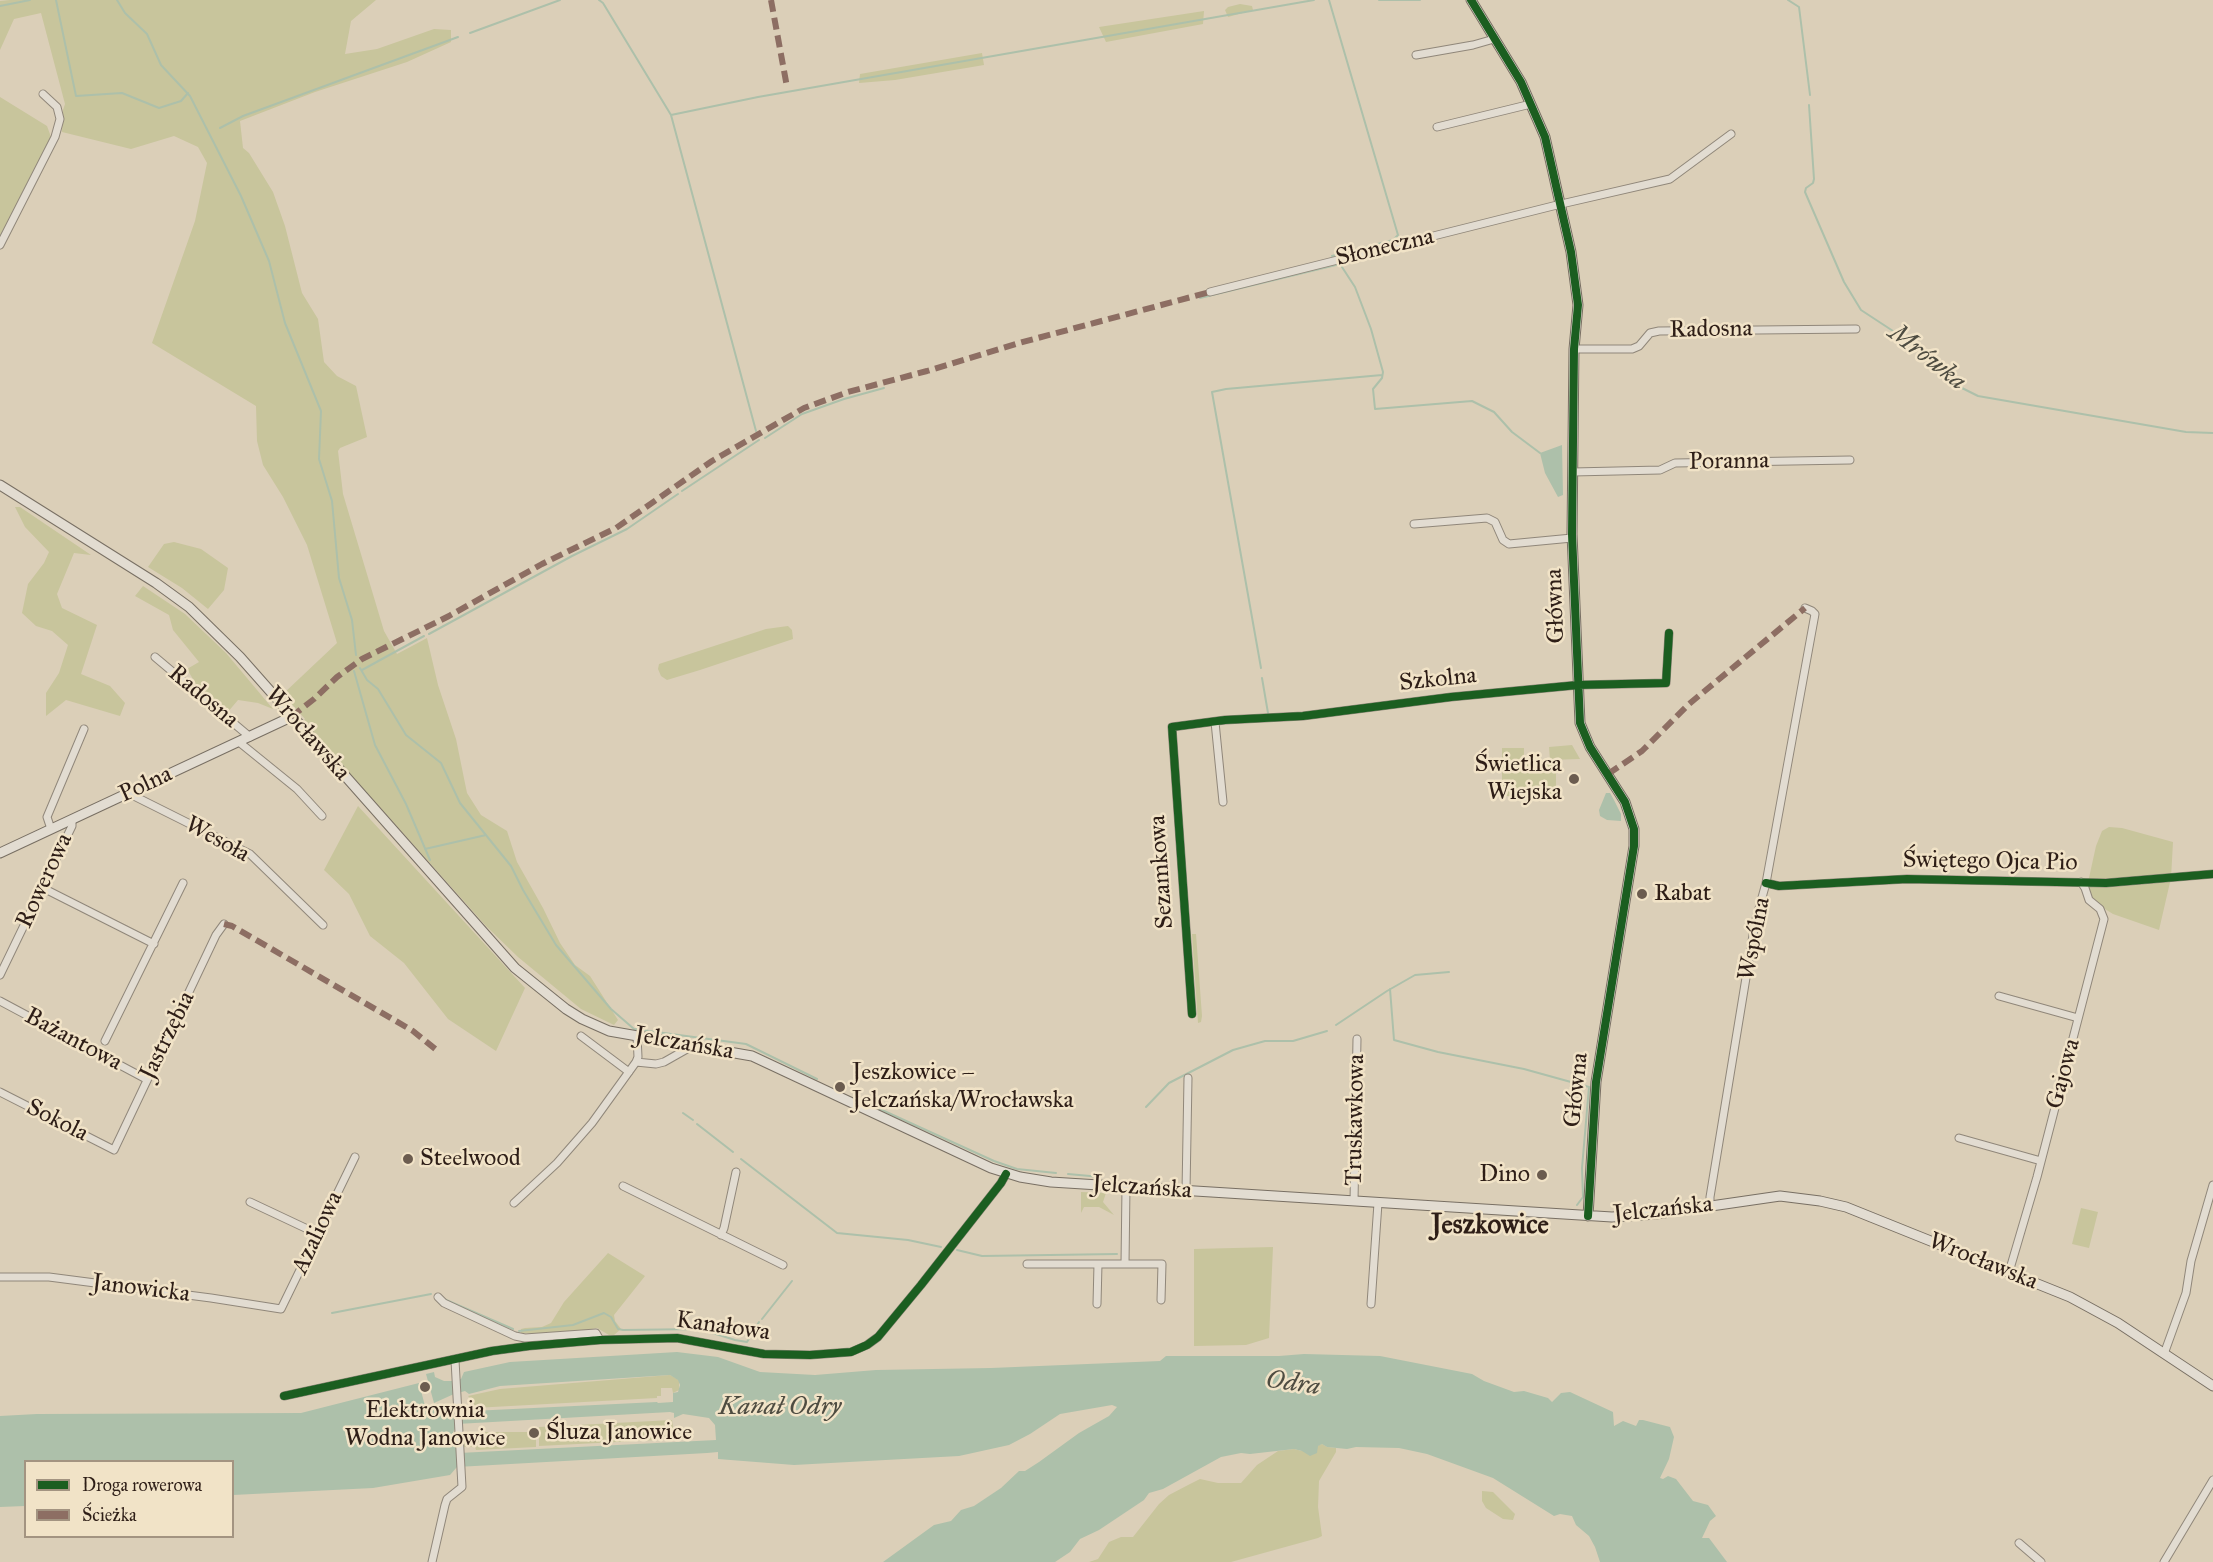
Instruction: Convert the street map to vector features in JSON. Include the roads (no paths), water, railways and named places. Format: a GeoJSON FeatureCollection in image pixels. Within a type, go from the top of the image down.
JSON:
{"type":"FeatureCollection","features":[{"type":"Feature","properties":{"kind":"main road","name":"Główna"},"geometry":{"type":"LineString","coordinates":[[1471,0],[1521,82],[1531,104],[1545,136],[1561,204],[1577,294],[1574,349],[1572,538],[1580,723],[1583,734],[1625,802],[1634,829],[1634,846],[1596,1082],[1588,1216]]}},
{"type":"Feature","properties":{"kind":"main road","name":"Wrocławska"},"geometry":{"type":"LineString","coordinates":[[0,485],[156,583],[189,607],[240,657],[515,968],[582,1019]]}},
{"type":"Feature","properties":{"kind":"main road","name":"Polna"},"geometry":{"type":"LineString","coordinates":[[0,853],[291,717]]}},
{"type":"Feature","properties":{"kind":"main road","name":"Jelczańska"},"geometry":{"type":"LineString","coordinates":[[582,1019],[609,1031],[752,1056],[1006,1174],[1051,1182],[1588,1216],[1656,1214],[1732,1203]]}},
{"type":"Feature","properties":{"kind":"main road","name":"Wrocławska"},"geometry":{"type":"LineString","coordinates":[[1732,1203],[1780,1196],[1837,1205],[2070,1297],[2118,1323],[2213,1386]]}},
{"type":"Feature","properties":{"kind":"street"},"geometry":{"type":"LineString","coordinates":[[1416,55],[1494,39]]}},
{"type":"Feature","properties":{"kind":"street"},"geometry":{"type":"LineString","coordinates":[[0,245],[55,137],[60,119],[57,107],[43,94]]}},
{"type":"Feature","properties":{"kind":"street"},"geometry":{"type":"LineString","coordinates":[[1437,127],[1531,104]]}},
{"type":"Feature","properties":{"kind":"street","name":"Słoneczna"},"geometry":{"type":"LineString","coordinates":[[1210,292],[1561,204],[1659,183],[1670,179],[1731,134]]}},
{"type":"Feature","properties":{"kind":"street","name":"Radosna"},"geometry":{"type":"LineString","coordinates":[[1574,349],[1632,349],[1639,346],[1650,333],[1659,331],[1856,329]]}},
{"type":"Feature","properties":{"kind":"street","name":"Poranna"},"geometry":{"type":"LineString","coordinates":[[1572,472],[1660,470],[1674,463],[1851,460]]}},
{"type":"Feature","properties":{"kind":"street"},"geometry":{"type":"LineString","coordinates":[[1414,524],[1489,518],[1496,522],[1503,540],[1509,544],[1572,538]]}},
{"type":"Feature","properties":{"kind":"street","name":"Wspólna"},"geometry":{"type":"LineString","coordinates":[[1710,1206],[1755,923],[1766,883],[1815,615],[1812,610],[1804,608]]}},
{"type":"Feature","properties":{"kind":"street","name":"Szkolna"},"geometry":{"type":"LineString","coordinates":[[1172,727],[1302,716],[1451,697],[1578,685],[1666,682],[1669,633]]}},
{"type":"Feature","properties":{"kind":"street","name":"Radosna"},"geometry":{"type":"LineString","coordinates":[[155,657],[250,736]]}},
{"type":"Feature","properties":{"kind":"street"},"geometry":{"type":"LineString","coordinates":[[1215,722],[1223,802]]}},
{"type":"Feature","properties":{"kind":"street","name":"Sezamkowa"},"geometry":{"type":"LineString","coordinates":[[1172,727],[1192,1014]]}},
{"type":"Feature","properties":{"kind":"street"},"geometry":{"type":"LineString","coordinates":[[51,829],[47,817],[84,729]]}},
{"type":"Feature","properties":{"kind":"street"},"geometry":{"type":"LineString","coordinates":[[239,742],[297,789],[322,816]]}},
{"type":"Feature","properties":{"kind":"street","name":"Wesoła"},"geometry":{"type":"LineString","coordinates":[[128,793],[249,855],[323,925]]}},
{"type":"Feature","properties":{"kind":"street","name":"Rowerowa"},"geometry":{"type":"LineString","coordinates":[[0,975],[43,888],[72,825],[72,819]]}},
{"type":"Feature","properties":{"kind":"street","name":"Świętego Ojca Pio"},"geometry":{"type":"LineString","coordinates":[[1766,883],[1779,886],[1906,879],[2129,882],[2159,877],[2213,874]]}},
{"type":"Feature","properties":{"kind":"street","name":"Gajowa"},"geometry":{"type":"LineString","coordinates":[[2009,1272],[2041,1161],[2104,919],[2100,909],[2089,900],[2080,882]]}},
{"type":"Feature","properties":{"kind":"street"},"geometry":{"type":"LineString","coordinates":[[105,1041],[183,883]]}},
{"type":"Feature","properties":{"kind":"street"},"geometry":{"type":"LineString","coordinates":[[43,888],[154,944]]}},
{"type":"Feature","properties":{"kind":"street","name":"Jastrzębia"},"geometry":{"type":"LineString","coordinates":[[114,1150],[219,928],[224,924]]}},
{"type":"Feature","properties":{"kind":"street"},"geometry":{"type":"LineString","coordinates":[[1999,996],[2078,1018]]}},
{"type":"Feature","properties":{"kind":"street","name":"Bażantowa"},"geometry":{"type":"LineString","coordinates":[[0,1001],[146,1079]]}},
{"type":"Feature","properties":{"kind":"street"},"geometry":{"type":"LineString","coordinates":[[581,1036],[629,1072]]}},
{"type":"Feature","properties":{"kind":"street"},"geometry":{"type":"LineString","coordinates":[[514,1203],[576,1142],[629,1072],[638,1057],[637,1036]]}},
{"type":"Feature","properties":{"kind":"street","name":"Truskawkowa"},"geometry":{"type":"LineString","coordinates":[[1354,1201],[1357,1039]]}},
{"type":"Feature","properties":{"kind":"street"},"geometry":{"type":"LineString","coordinates":[[636,1062],[656,1064],[664,1062],[687,1049],[689,1044]]}},
{"type":"Feature","properties":{"kind":"street"},"geometry":{"type":"LineString","coordinates":[[1186,1191],[1188,1078]]}},
{"type":"Feature","properties":{"kind":"street","name":"Sokola"},"geometry":{"type":"LineString","coordinates":[[0,1092],[114,1150]]}},
{"type":"Feature","properties":{"kind":"street"},"geometry":{"type":"LineString","coordinates":[[1959,1138],[2041,1161]]}},
{"type":"Feature","properties":{"kind":"street","name":"Azaliowa"},"geometry":{"type":"LineString","coordinates":[[281,1309],[354,1157]]}},
{"type":"Feature","properties":{"kind":"street"},"geometry":{"type":"LineString","coordinates":[[721,1235],[736,1172]]}},
{"type":"Feature","properties":{"kind":"street","name":"Kanałowa"},"geometry":{"type":"LineString","coordinates":[[284,1396],[529,1346],[600,1340],[677,1338],[764,1354],[845,1353],[861,1348],[878,1337],[1006,1174]]}},
{"type":"Feature","properties":{"kind":"street"},"geometry":{"type":"LineString","coordinates":[[2164,1354],[2186,1293],[2191,1261],[2213,1185]]}},
{"type":"Feature","properties":{"kind":"street"},"geometry":{"type":"LineString","coordinates":[[623,1186],[783,1265]]}},
{"type":"Feature","properties":{"kind":"street"},"geometry":{"type":"LineString","coordinates":[[1125,1264],[1126,1187]]}},
{"type":"Feature","properties":{"kind":"street"},"geometry":{"type":"LineString","coordinates":[[250,1202],[318,1234]]}},
{"type":"Feature","properties":{"kind":"street"},"geometry":{"type":"LineString","coordinates":[[1371,1304],[1378,1203]]}},
{"type":"Feature","properties":{"kind":"street"},"geometry":{"type":"LineString","coordinates":[[1027,1264],[1162,1264],[1161,1300]]}},
{"type":"Feature","properties":{"kind":"street"},"geometry":{"type":"LineString","coordinates":[[1097,1304],[1098,1264]]}},
{"type":"Feature","properties":{"kind":"street","name":"Janowicka"},"geometry":{"type":"LineString","coordinates":[[0,1277],[49,1277],[281,1309]]}},
{"type":"Feature","properties":{"kind":"street"},"geometry":{"type":"LineString","coordinates":[[438,1297],[444,1303],[515,1336],[525,1338],[596,1333],[600,1340]]}},
{"type":"Feature","properties":{"kind":"street"},"geometry":{"type":"LineString","coordinates":[[432,1562],[447,1499],[462,1487],[455,1360]]}},
{"type":"Feature","properties":{"kind":"street"},"geometry":{"type":"LineString","coordinates":[[2164,1562],[2213,1480]]}},
{"type":"Feature","properties":{"kind":"street"},"geometry":{"type":"LineString","coordinates":[[2019,1543],[2041,1562]]}},
{"type":"Feature","properties":{"kind":"water"},"geometry":{"type":"Polygon","coordinates":[[[1562,445],[1563,495],[1558,497],[1545,473],[1540,453],[1562,445]]]}},
{"type":"Feature","properties":{"kind":"water"},"geometry":{"type":"Polygon","coordinates":[[[1606,793],[1610,793],[1614,800],[1621,814],[1621,821],[1607,820],[1600,816],[1599,810],[1606,793]]]}},
{"type":"Feature","properties":{"kind":"water"},"geometry":{"type":"Polygon","coordinates":[[[677,1352],[718,1357],[760,1372],[815,1375],[876,1370],[1160,1361],[1166,1356],[1304,1354],[1380,1356],[1472,1374],[1514,1392],[1524,1391],[1548,1398],[1552,1402],[1561,1393],[1570,1392],[1613,1412],[1614,1426],[1623,1421],[1636,1426],[1639,1420],[1643,1420],[1670,1427],[1674,1437],[1669,1459],[1660,1478],[1668,1476],[1676,1479],[1693,1501],[1708,1505],[1716,1516],[1710,1521],[1702,1538],[1709,1538],[1727,1562],[1600,1562],[1589,1536],[1576,1525],[1572,1516],[1560,1514],[1554,1516],[1493,1478],[1427,1454],[1399,1448],[1356,1447],[1347,1449],[1327,1447],[1322,1444],[1318,1446],[1317,1453],[1310,1456],[1294,1449],[1221,1457],[1163,1489],[1149,1493],[1144,1500],[1099,1530],[1080,1539],[1070,1552],[1055,1562],[883,1562],[934,1525],[951,1521],[961,1510],[974,1506],[1001,1488],[1019,1471],[1025,1471],[1079,1433],[1109,1416],[1117,1407],[1112,1405],[1060,1414],[1009,1445],[959,1456],[794,1465],[718,1459],[718,1452],[457,1467],[450,1475],[373,1488],[234,1495],[234,1460],[24,1460],[24,1506],[0,1507],[0,1416],[301,1413],[419,1383],[425,1406],[416,1409],[454,1407],[456,1414],[472,1413],[472,1411],[673,1402],[673,1393],[678,1392],[680,1385],[678,1380],[670,1375],[500,1386],[469,1394],[465,1391],[434,1403],[426,1374],[434,1372],[435,1377],[444,1381],[453,1381],[461,1379],[464,1372],[510,1362],[677,1352]],[[670,1412],[457,1424],[450,1439],[459,1453],[716,1440],[715,1425],[709,1418],[683,1414],[674,1418],[674,1413],[670,1412]]]}},
{"type":"Feature","properties":{"kind":"waterway"},"geometry":{"type":"LineString","coordinates":[[0,6],[30,0]]}},
{"type":"Feature","properties":{"kind":"waterway"},"geometry":{"type":"LineString","coordinates":[[56,0],[76,96],[122,93],[159,108],[181,101],[188,93]]}},
{"type":"Feature","properties":{"kind":"waterway"},"geometry":{"type":"LineString","coordinates":[[117,0],[125,13],[147,34],[161,65],[190,96],[241,196],[269,261],[285,323],[321,411],[319,459],[332,501],[339,578],[352,620],[356,655]]}},
{"type":"Feature","properties":{"kind":"waterway"},"geometry":{"type":"LineString","coordinates":[[470,33],[560,0]]}},
{"type":"Feature","properties":{"kind":"waterway"},"geometry":{"type":"LineString","coordinates":[[599,0],[671,115],[758,97],[1314,0]]}},
{"type":"Feature","properties":{"kind":"waterway"},"geometry":{"type":"LineString","coordinates":[[1329,0],[1398,235],[1393,240],[1332,256]]}},
{"type":"Feature","properties":{"kind":"waterway"},"geometry":{"type":"LineString","coordinates":[[1379,0],[1420,0]]}},
{"type":"Feature","properties":{"kind":"waterway","name":"Mrówka"},"geometry":{"type":"LineString","coordinates":[[1788,0],[1799,7],[1810,95]]}},
{"type":"Feature","properties":{"kind":"waterway"},"geometry":{"type":"LineString","coordinates":[[220,128],[243,116],[458,37]]}},
{"type":"Feature","properties":{"kind":"waterway","name":"Mrówka"},"geometry":{"type":"LineString","coordinates":[[1809,105],[1814,179],[1805,192],[1844,282],[1861,310],[1922,350],[1956,385],[1978,396],[2186,432],[2213,433]]}},
{"type":"Feature","properties":{"kind":"waterway"},"geometry":{"type":"LineString","coordinates":[[671,115],[756,431]]}},
{"type":"Feature","properties":{"kind":"waterway"},"geometry":{"type":"LineString","coordinates":[[1200,298],[1340,264],[1355,287],[1371,329],[1383,372],[1382,378],[1373,389],[1375,409],[1472,401],[1494,412],[1512,432],[1540,453]]}},
{"type":"Feature","properties":{"kind":"waterway"},"geometry":{"type":"LineString","coordinates":[[1261,668],[1212,392],[1382,375]]}},
{"type":"Feature","properties":{"kind":"waterway"},"geometry":{"type":"LineString","coordinates":[[765,438],[802,414],[884,388]]}},
{"type":"Feature","properties":{"kind":"waterway"},"geometry":{"type":"LineString","coordinates":[[682,491],[759,440]]}},
{"type":"Feature","properties":{"kind":"waterway"},"geometry":{"type":"LineString","coordinates":[[429,634],[572,556],[627,529],[678,494]]}},
{"type":"Feature","properties":{"kind":"waterway"},"geometry":{"type":"LineString","coordinates":[[362,670],[424,636]]}},
{"type":"Feature","properties":{"kind":"waterway"},"geometry":{"type":"LineString","coordinates":[[360,668],[367,680],[378,689],[406,735],[441,763],[460,803],[511,866],[556,945],[611,1009],[634,1029],[746,1044],[817,1079]]}},
{"type":"Feature","properties":{"kind":"waterway"},"geometry":{"type":"LineString","coordinates":[[354,671],[375,745],[406,804],[430,860]]}},
{"type":"Feature","properties":{"kind":"waterway"},"geometry":{"type":"LineString","coordinates":[[1262,678],[1268,713]]}},
{"type":"Feature","properties":{"kind":"waterway"},"geometry":{"type":"LineString","coordinates":[[425,849],[486,835]]}},
{"type":"Feature","properties":{"kind":"waterway"},"geometry":{"type":"LineString","coordinates":[[1336,1025],[1415,975],[1449,972]]}},
{"type":"Feature","properties":{"kind":"waterway"},"geometry":{"type":"LineString","coordinates":[[1390,989],[1394,1040],[1438,1052],[1524,1069],[1589,1087],[1582,1168],[1583,1197],[1577,1205]]}},
{"type":"Feature","properties":{"kind":"waterway"},"geometry":{"type":"LineString","coordinates":[[1146,1107],[1169,1083],[1233,1050],[1265,1041],[1293,1041],[1327,1031]]}},
{"type":"Feature","properties":{"kind":"waterway"},"geometry":{"type":"LineString","coordinates":[[871,1105],[994,1161],[1017,1169],[1056,1173]]}},
{"type":"Feature","properties":{"kind":"waterway"},"geometry":{"type":"LineString","coordinates":[[683,1113],[693,1120]]}},
{"type":"Feature","properties":{"kind":"waterway"},"geometry":{"type":"LineString","coordinates":[[697,1124],[733,1152]]}},
{"type":"Feature","properties":{"kind":"waterway"},"geometry":{"type":"LineString","coordinates":[[741,1159],[837,1233],[908,1240],[941,1247]]}},
{"type":"Feature","properties":{"kind":"waterway"},"geometry":{"type":"LineString","coordinates":[[1068,1174],[1101,1177]]}},
{"type":"Feature","properties":{"kind":"waterway"},"geometry":{"type":"LineString","coordinates":[[957,1250],[982,1256],[1117,1254]]}},
{"type":"Feature","properties":{"kind":"waterway"},"geometry":{"type":"LineString","coordinates":[[762,1319],[792,1281]]}},
{"type":"Feature","properties":{"kind":"waterway"},"geometry":{"type":"LineString","coordinates":[[332,1313],[431,1294]]}},
{"type":"Feature","properties":{"kind":"waterway"},"geometry":{"type":"LineString","coordinates":[[444,1299],[513,1329]]}},
{"type":"Feature","properties":{"kind":"waterway"},"geometry":{"type":"LineString","coordinates":[[519,1331],[573,1325],[604,1313],[611,1317],[618,1329],[700,1329],[747,1342],[759,1322]]}},
{"type":"Feature","properties":{"kind":"place","name":"Świetlica Wiejska"},"geometry":{"type":"Point","coordinates":[1574,779]}},
{"type":"Feature","properties":{"kind":"place","name":"Rabat"},"geometry":{"type":"Point","coordinates":[1642,894]}},
{"type":"Feature","properties":{"kind":"place","name":"Jeszkowice – Jelczańska/Wrocławska"},"geometry":{"type":"Point","coordinates":[840,1087]}},
{"type":"Feature","properties":{"kind":"place","name":"Steelwood"},"geometry":{"type":"Point","coordinates":[408,1159]}},
{"type":"Feature","properties":{"kind":"place","name":"Dino"},"geometry":{"type":"Point","coordinates":[1542,1175]}},
{"type":"Feature","properties":{"kind":"place","name":"Elektrownia Wodna Janowice"},"geometry":{"type":"Point","coordinates":[425,1387]}},
{"type":"Feature","properties":{"kind":"place","name":"Śluza Janowice"},"geometry":{"type":"Point","coordinates":[534,1433]}},
{"type":"Feature","properties":{"kind":"district","name":"Jeszkowice"},"geometry":{"type":"Point","coordinates":[1490,1226]}},
{"type":"Feature","properties":{"kind":"water label","name":"Odra"},"geometry":{"type":"Point","coordinates":[1293,1384]}},
{"type":"Feature","properties":{"kind":"water label","name":"Kanał Odry"},"geometry":{"type":"Point","coordinates":[780,1408]}}]}
